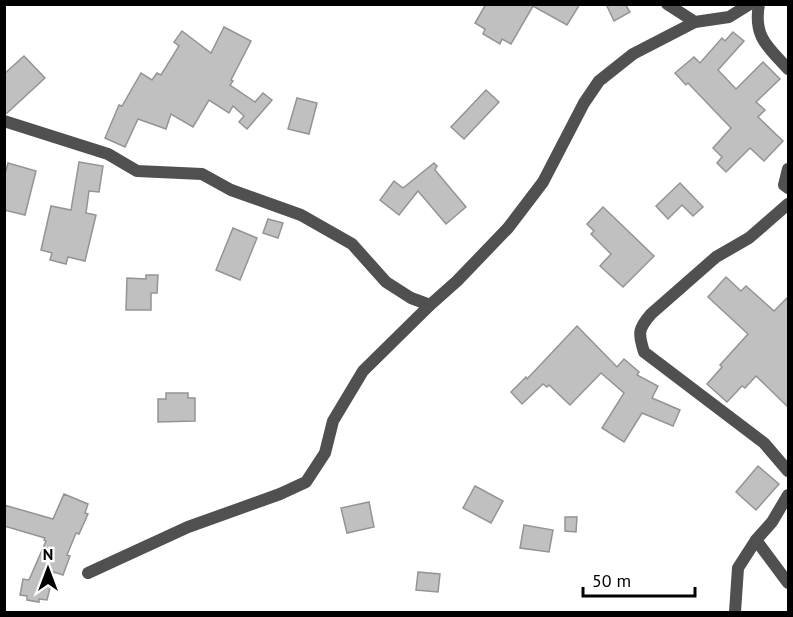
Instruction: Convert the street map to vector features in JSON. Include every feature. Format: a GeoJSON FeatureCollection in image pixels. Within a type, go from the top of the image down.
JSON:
{"type":"FeatureCollection","features":[{"type":"Feature","properties":{"kind":"street"},"geometry":{"type":"LineString","coordinates":[[667,4],[695,22]]}},
{"type":"Feature","properties":{"kind":"street"},"geometry":{"type":"LineString","coordinates":[[88,573],[188,527],[280,494],[306,482],[325,453],[333,421],[363,371],[430,304],[457,281],[508,228],[543,182],[584,104],[599,81],[633,54],[695,22],[729,17],[750,4]]}},
{"type":"Feature","properties":{"kind":"street"},"geometry":{"type":"LineString","coordinates":[[759,4],[756,22],[765,44],[789,69]]}},
{"type":"Feature","properties":{"kind":"street"},"geometry":{"type":"LineString","coordinates":[[4,121],[108,154],[137,171],[202,174],[231,190],[301,215],[352,244],[386,282],[411,298],[430,304]]}},
{"type":"Feature","properties":{"kind":"street"},"geometry":{"type":"LineString","coordinates":[[789,169],[784,185],[789,188]]}},
{"type":"Feature","properties":{"kind":"street"},"geometry":{"type":"LineString","coordinates":[[789,204],[748,238],[716,257],[651,314],[642,324],[639,335],[644,352],[764,443],[789,471]]}},
{"type":"Feature","properties":{"kind":"street"},"geometry":{"type":"LineString","coordinates":[[735,612],[738,568],[789,495]]}},
{"type":"Feature","properties":{"kind":"street"},"geometry":{"type":"LineString","coordinates":[[756,540],[789,583]]}},
{"type":"Feature","properties":{"kind":"building"},"geometry":{"type":"Polygon","coordinates":[[[486,4],[580,4],[567,25],[533,6],[511,44],[502,39],[500,44],[483,34],[485,29],[475,23],[486,4]]]}},
{"type":"Feature","properties":{"kind":"building"},"geometry":{"type":"Polygon","coordinates":[[[606,4],[625,4],[630,12],[614,21],[606,4]]]}},
{"type":"Feature","properties":{"kind":"building"},"geometry":{"type":"Polygon","coordinates":[[[224,27],[251,41],[230,85],[255,102],[263,93],[272,100],[247,129],[239,122],[244,116],[233,106],[229,113],[209,100],[193,127],[171,114],[166,129],[138,119],[125,147],[105,138],[119,105],[122,106],[141,73],[152,80],[157,73],[161,75],[179,46],[174,42],[182,31],[211,53],[224,27]]]}},
{"type":"Feature","properties":{"kind":"building"},"geometry":{"type":"Polygon","coordinates":[[[733,32],[744,41],[718,70],[736,89],[763,62],[780,79],[756,102],[765,110],[758,117],[783,141],[764,161],[750,148],[726,172],[717,163],[722,157],[713,148],[731,128],[688,83],[686,85],[675,73],[694,57],[700,63],[722,38],[725,41],[733,32]]]}},
{"type":"Feature","properties":{"kind":"building"},"geometry":{"type":"Polygon","coordinates":[[[24,56],[45,78],[7,113],[4,113],[4,74],[24,56]]]}},
{"type":"Feature","properties":{"kind":"building"},"geometry":{"type":"Polygon","coordinates":[[[486,90],[499,102],[464,139],[451,127],[486,90]]]}},
{"type":"Feature","properties":{"kind":"building"},"geometry":{"type":"Polygon","coordinates":[[[297,98],[317,103],[309,134],[288,129],[297,98]]]}},
{"type":"Feature","properties":{"kind":"building"},"geometry":{"type":"Polygon","coordinates":[[[79,162],[103,166],[99,192],[89,191],[86,213],[96,215],[85,261],[68,257],[66,264],[50,260],[52,253],[41,250],[51,206],[71,210],[79,162]]]}},
{"type":"Feature","properties":{"kind":"building"},"geometry":{"type":"Polygon","coordinates":[[[8,163],[36,171],[25,215],[4,210],[4,178],[8,163]]]}},
{"type":"Feature","properties":{"kind":"building"},"geometry":{"type":"Polygon","coordinates":[[[434,163],[437,166],[435,170],[466,207],[446,224],[418,191],[399,215],[380,200],[394,181],[403,188],[434,163]]]}},
{"type":"Feature","properties":{"kind":"building"},"geometry":{"type":"Polygon","coordinates":[[[680,183],[703,207],[693,216],[682,205],[668,219],[656,206],[680,183]]]}},
{"type":"Feature","properties":{"kind":"building"},"geometry":{"type":"Polygon","coordinates":[[[603,207],[654,256],[623,287],[600,266],[611,254],[591,234],[594,231],[587,224],[603,207]]]}},
{"type":"Feature","properties":{"kind":"building"},"geometry":{"type":"Polygon","coordinates":[[[268,219],[283,223],[278,238],[263,233],[268,219]]]}},
{"type":"Feature","properties":{"kind":"building"},"geometry":{"type":"Polygon","coordinates":[[[233,228],[257,238],[240,280],[216,270],[233,228]]]}},
{"type":"Feature","properties":{"kind":"building"},"geometry":{"type":"Polygon","coordinates":[[[146,275],[158,275],[157,293],[151,293],[151,310],[126,310],[127,278],[146,279],[146,275]]]}},
{"type":"Feature","properties":{"kind":"building"},"geometry":{"type":"Polygon","coordinates":[[[726,277],[741,291],[746,286],[774,311],[789,296],[789,408],[756,376],[745,388],[742,386],[727,402],[707,384],[722,367],[720,365],[748,334],[708,297],[726,277]]]}},
{"type":"Feature","properties":{"kind":"building"},"geometry":{"type":"Polygon","coordinates":[[[577,326],[617,367],[624,359],[639,372],[637,375],[658,386],[652,398],[680,410],[673,426],[642,413],[624,442],[602,428],[624,393],[601,373],[570,405],[549,385],[547,387],[543,384],[522,404],[511,392],[526,377],[527,379],[577,326]]]}},
{"type":"Feature","properties":{"kind":"building"},"geometry":{"type":"Polygon","coordinates":[[[166,393],[188,393],[188,398],[195,398],[195,421],[158,422],[158,399],[166,399],[166,393]]]}},
{"type":"Feature","properties":{"kind":"building"},"geometry":{"type":"Polygon","coordinates":[[[758,466],[779,484],[756,510],[736,492],[758,466]]]}},
{"type":"Feature","properties":{"kind":"building"},"geometry":{"type":"Polygon","coordinates":[[[475,486],[503,501],[491,523],[463,508],[475,486]]]}},
{"type":"Feature","properties":{"kind":"building"},"geometry":{"type":"Polygon","coordinates":[[[64,494],[88,504],[85,513],[88,514],[79,534],[76,533],[67,555],[70,556],[63,575],[54,572],[47,600],[39,599],[39,602],[27,600],[27,596],[20,595],[23,579],[29,580],[46,541],[45,538],[4,526],[4,505],[53,519],[64,494]]]}},
{"type":"Feature","properties":{"kind":"building"},"geometry":{"type":"Polygon","coordinates":[[[369,502],[374,527],[347,533],[341,508],[369,502]]]}},
{"type":"Feature","properties":{"kind":"building"},"geometry":{"type":"Polygon","coordinates":[[[565,517],[577,517],[576,532],[565,531],[565,517]]]}},
{"type":"Feature","properties":{"kind":"building"},"geometry":{"type":"Polygon","coordinates":[[[524,525],[553,530],[549,552],[520,548],[524,525]]]}},
{"type":"Feature","properties":{"kind":"building"},"geometry":{"type":"Polygon","coordinates":[[[418,572],[440,574],[438,592],[416,590],[418,572]]]}}]}
